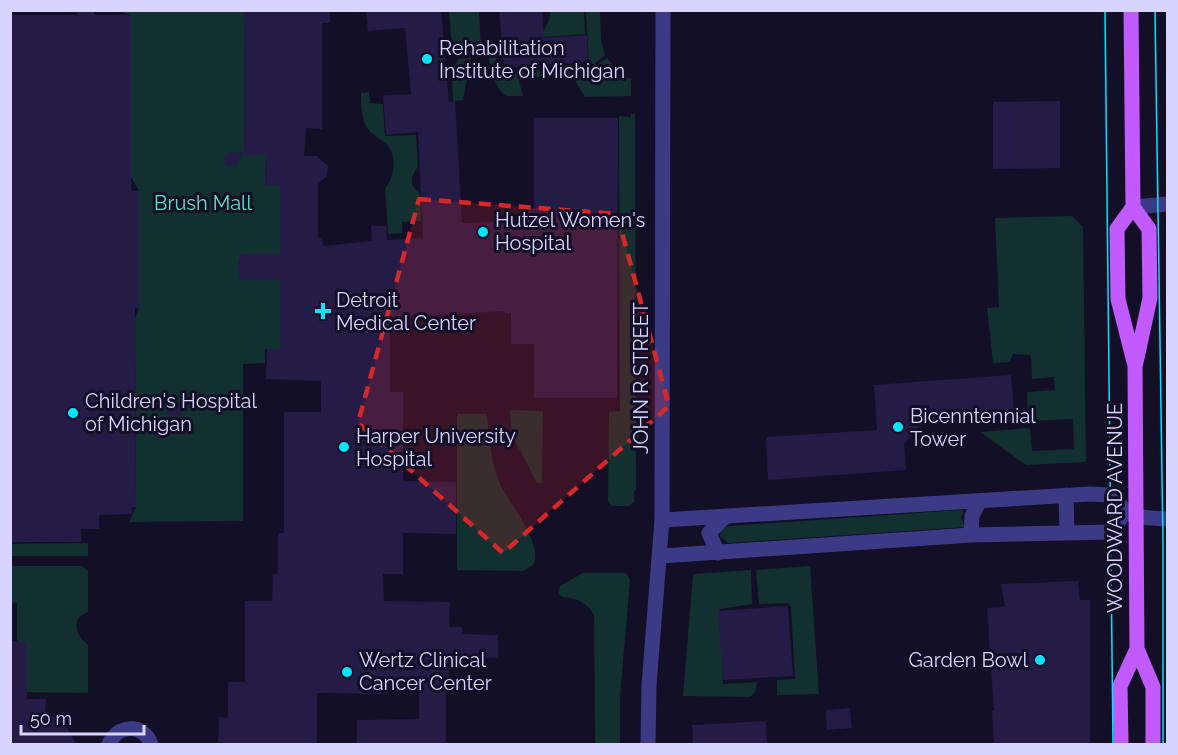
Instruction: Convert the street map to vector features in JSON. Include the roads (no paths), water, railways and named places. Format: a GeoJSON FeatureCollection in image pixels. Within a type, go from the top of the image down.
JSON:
{"type":"FeatureCollection","features":[{"type":"Feature","properties":{"kind":"main road"},"geometry":{"type":"LineString","coordinates":[[1131,10],[1133,207]]}},
{"type":"Feature","properties":{"kind":"main road","name":"WOODWARD AVENUE"},"geometry":{"type":"LineString","coordinates":[[1135,367],[1118,299],[1118,229],[1133,207],[1149,229],[1150,298],[1135,367],[1130,514],[1137,649],[1153,687],[1153,744]]}},
{"type":"Feature","properties":{"kind":"main road","name":"WOODWARD AVENUE"},"geometry":{"type":"LineString","coordinates":[[1121,744],[1120,686],[1137,649]]}},
{"type":"Feature","properties":{"kind":"street","name":"JOHN R STREET"},"geometry":{"type":"LineString","coordinates":[[648,744],[649,685],[661,556],[662,520],[663,10]]}},
{"type":"Feature","properties":{"kind":"street"},"geometry":{"type":"LineString","coordinates":[[1133,207],[1167,204]]}},
{"type":"Feature","properties":{"kind":"street"},"geometry":{"type":"LineString","coordinates":[[662,520],[1066,495],[1110,495],[1130,514],[1167,519]]}},
{"type":"Feature","properties":{"kind":"street"},"geometry":{"type":"LineString","coordinates":[[1066,495],[1067,533]]}},
{"type":"Feature","properties":{"kind":"street"},"geometry":{"type":"LineString","coordinates":[[971,535],[972,516],[979,501]]}},
{"type":"Feature","properties":{"kind":"street"},"geometry":{"type":"LineString","coordinates":[[661,556],[971,535],[1112,532],[1130,514]]}},
{"type":"Feature","properties":{"kind":"street"},"geometry":{"type":"LineString","coordinates":[[718,553],[710,533],[725,517]]}},
{"type":"Feature","properties":{"kind":"street"},"geometry":{"type":"LineString","coordinates":[[109,744],[117,732],[130,728],[144,733],[151,744]]}},
{"type":"Feature","properties":{"kind":"tram line"},"geometry":{"type":"LineString","coordinates":[[1105,10],[1113,744]]}},
{"type":"Feature","properties":{"kind":"tram line"},"geometry":{"type":"LineString","coordinates":[[1155,10],[1163,542],[1163,744]]}},
{"type":"Feature","properties":{"kind":"place","name":"Rehabilitation Institute of Michigan"},"geometry":{"type":"Point","coordinates":[427,59]}},
{"type":"Feature","properties":{"kind":"place","name":"Hutzel Women's Hospital"},"geometry":{"type":"Point","coordinates":[483,232]}},
{"type":"Feature","properties":{"kind":"place","name":"Detroit Medical Center"},"geometry":{"type":"Point","coordinates":[323,311]}},
{"type":"Feature","properties":{"kind":"place","name":"Children's Hospital of Michigan"},"geometry":{"type":"Point","coordinates":[73,413]}},
{"type":"Feature","properties":{"kind":"place","name":"Bicenntennial Tower"},"geometry":{"type":"Point","coordinates":[898,427]}},
{"type":"Feature","properties":{"kind":"place","name":"Harper University Hospital"},"geometry":{"type":"Point","coordinates":[344,447]}},
{"type":"Feature","properties":{"kind":"place","name":"Garden Bowl"},"geometry":{"type":"Point","coordinates":[1040,660]}},
{"type":"Feature","properties":{"kind":"place","name":"Wertz Clinical Cancer Center"},"geometry":{"type":"Point","coordinates":[347,672]}},
{"type":"Feature","properties":{"kind":"park label","name":"Brush Mall"},"geometry":{"type":"Point","coordinates":[203,203]}}]}
